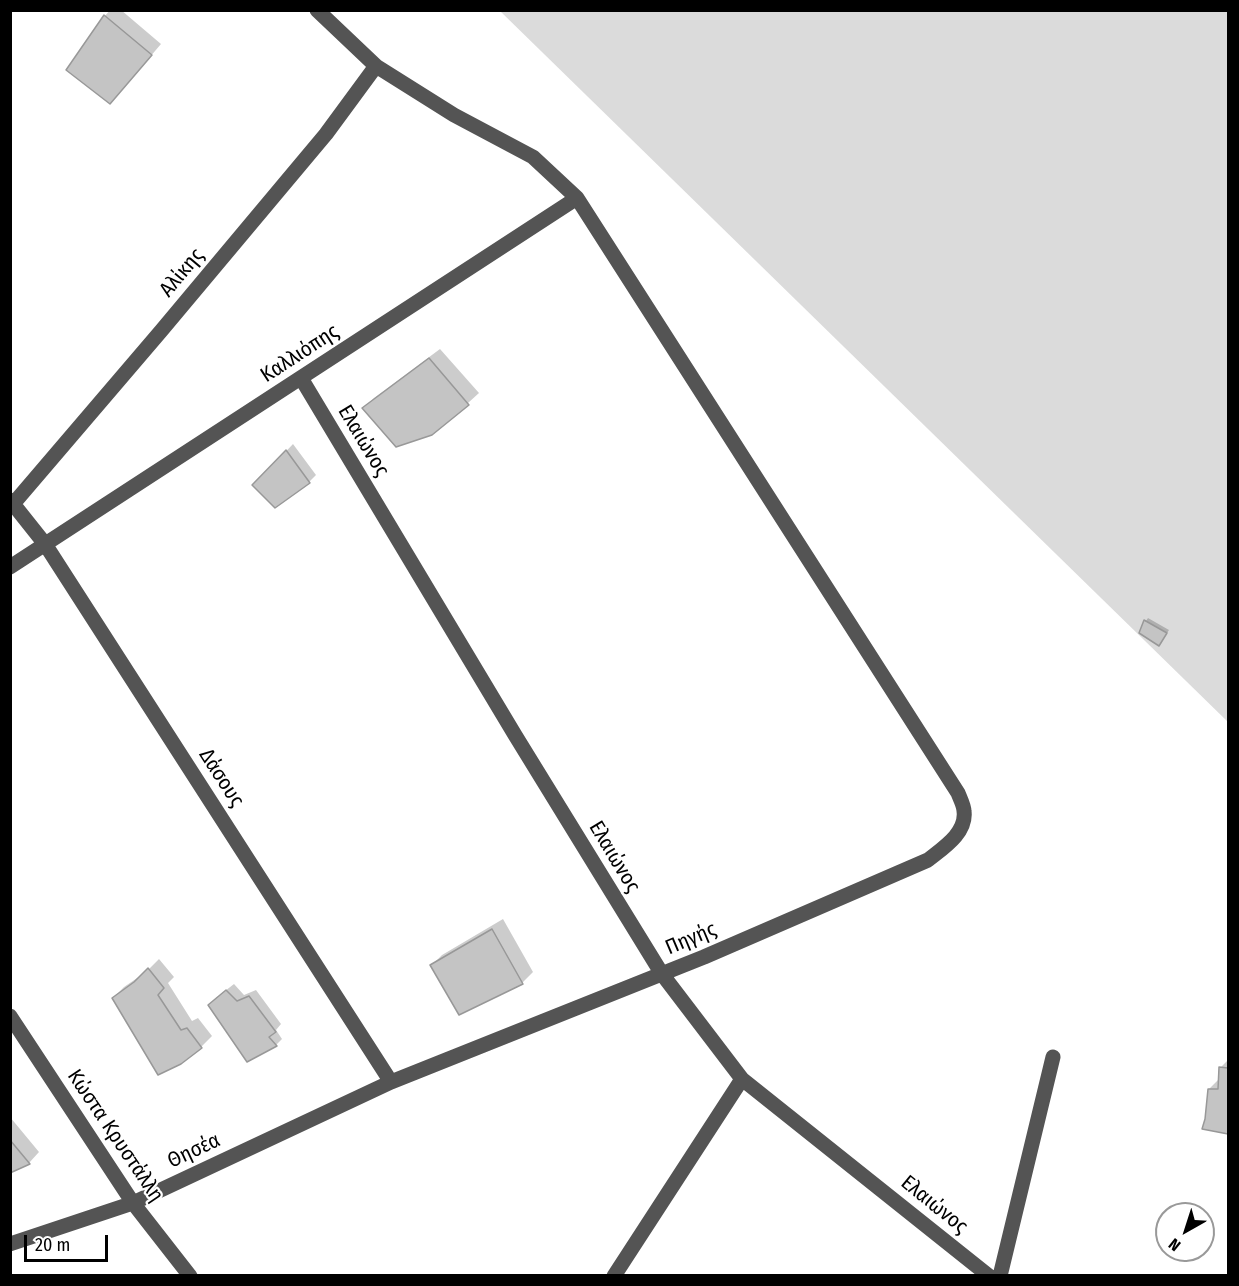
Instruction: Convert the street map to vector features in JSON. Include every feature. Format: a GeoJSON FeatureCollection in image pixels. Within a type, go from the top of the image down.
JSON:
{"type":"FeatureCollection","features":[{"type":"Feature","properties":{"kind":"street"},"geometry":{"type":"LineString","coordinates":[[317,10],[376,66],[454,115],[533,157],[577,198]]}},
{"type":"Feature","properties":{"kind":"street","name":"Αλίκης"},"geometry":{"type":"LineString","coordinates":[[12,502],[169,322],[326,134],[376,66]]}},
{"type":"Feature","properties":{"kind":"street","name":"Καλλιόπης"},"geometry":{"type":"LineString","coordinates":[[10,567],[577,198]]}},
{"type":"Feature","properties":{"kind":"street","name":"Πηγής"},"geometry":{"type":"LineString","coordinates":[[391,1082],[662,974],[928,860],[962,829],[964,812],[958,793],[577,198]]}},
{"type":"Feature","properties":{"kind":"street","name":"Ελαιώνος"},"geometry":{"type":"LineString","coordinates":[[301,378],[515,735],[662,974],[742,1079],[988,1275]]}},
{"type":"Feature","properties":{"kind":"street","name":"Δάσους"},"geometry":{"type":"LineString","coordinates":[[12,502],[45,544],[391,1082]]}},
{"type":"Feature","properties":{"kind":"street","name":"Κώστα Κρυστάλλη"},"geometry":{"type":"LineString","coordinates":[[10,1016],[133,1203],[190,1275]]}},
{"type":"Feature","properties":{"kind":"street"},"geometry":{"type":"LineString","coordinates":[[1000,1275],[1053,1057]]}},
{"type":"Feature","properties":{"kind":"street"},"geometry":{"type":"LineString","coordinates":[[614,1275],[742,1079]]}},
{"type":"Feature","properties":{"kind":"street","name":"Θησέα"},"geometry":{"type":"LineString","coordinates":[[10,1244],[133,1203],[391,1082]]}},
{"type":"Feature","properties":{"kind":"shaded area"},"geometry":{"type":"Polygon","coordinates":[[[500,11],[1228,11],[1228,722],[500,11]]]}},
{"type":"Feature","properties":{"kind":"building"},"geometry":{"type":"Polygon","coordinates":[[[104,15],[152,55],[110,104],[66,70],[104,15]]]}},
{"type":"Feature","properties":{"kind":"building"},"geometry":{"type":"Polygon","coordinates":[[[429,358],[469,405],[432,435],[396,447],[362,408],[429,358]]]}},
{"type":"Feature","properties":{"kind":"building"},"geometry":{"type":"Polygon","coordinates":[[[286,450],[310,483],[275,508],[252,485],[286,450]]]}},
{"type":"Feature","properties":{"kind":"building"},"geometry":{"type":"Polygon","coordinates":[[[1144,620],[1167,633],[1159,646],[1139,633],[1144,620]]]}},
{"type":"Feature","properties":{"kind":"building"},"geometry":{"type":"Polygon","coordinates":[[[492,929],[523,984],[459,1015],[430,965],[492,929]]]}},
{"type":"Feature","properties":{"kind":"building"},"geometry":{"type":"Polygon","coordinates":[[[148,968],[164,988],[158,995],[181,1030],[187,1028],[202,1048],[181,1064],[158,1075],[112,998],[148,968]]]}},
{"type":"Feature","properties":{"kind":"building"},"geometry":{"type":"Polygon","coordinates":[[[226,990],[237,1001],[249,996],[276,1032],[269,1037],[277,1046],[247,1062],[208,1005],[226,990]]]}},
{"type":"Feature","properties":{"kind":"building"},"geometry":{"type":"Polygon","coordinates":[[[1219,1067],[1228,1068],[1228,1134],[1202,1129],[1208,1089],[1218,1089],[1219,1067]]]}},
{"type":"Feature","properties":{"kind":"building"},"geometry":{"type":"Polygon","coordinates":[[[10,1140],[30,1164],[10,1173],[10,1140]]]}}]}
